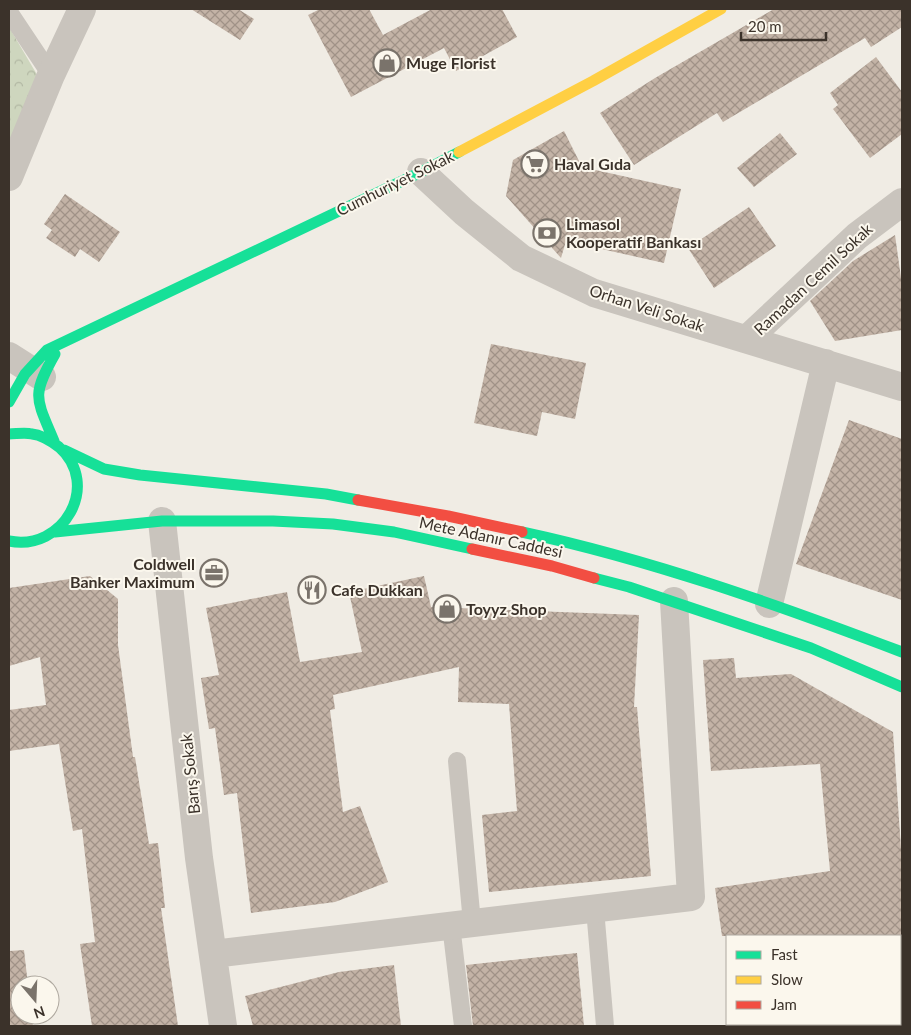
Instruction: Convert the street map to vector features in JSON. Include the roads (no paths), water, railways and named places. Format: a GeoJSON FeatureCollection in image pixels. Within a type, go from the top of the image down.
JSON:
{"type":"FeatureCollection","features":[{"type":"Feature","properties":{"kind":"main road","name":"Cumhuriyet Sokak"},"geometry":{"type":"LineString","coordinates":[[26,367],[47,350],[62,342],[420,172],[593,81],[721,9]]}},
{"type":"Feature","properties":{"kind":"main road"},"geometry":{"type":"LineString","coordinates":[[9,402],[26,367],[62,342]]}},
{"type":"Feature","properties":{"kind":"main road"},"geometry":{"type":"LineString","coordinates":[[26,367],[38,389],[39,400],[54,442]]}},
{"type":"Feature","properties":{"kind":"main road"},"geometry":{"type":"LineString","coordinates":[[9,434],[25,432],[40,435],[64,450],[72,463],[77,478],[78,493],[74,508],[66,521],[55,532],[42,539],[28,542],[9,541]]}},
{"type":"Feature","properties":{"kind":"main road","name":"Mete Adanır Caddesi"},"geometry":{"type":"LineString","coordinates":[[64,450],[104,469],[140,476],[211,480],[326,494],[448,516],[522,532],[647,564],[806,616],[902,652]]}},
{"type":"Feature","properties":{"kind":"main road","name":"Mete Adanır Caddesi"},"geometry":{"type":"LineString","coordinates":[[55,532],[162,521],[273,521],[333,524],[394,532],[552,566],[674,601],[811,648],[902,687]]}},
{"type":"Feature","properties":{"kind":"street"},"geometry":{"type":"LineString","coordinates":[[9,177],[51,75],[82,9]]}},
{"type":"Feature","properties":{"kind":"street","name":"Orhan Veli Sokak"},"geometry":{"type":"LineString","coordinates":[[420,172],[464,212],[521,258],[594,293],[902,387]]}},
{"type":"Feature","properties":{"kind":"street","name":"Ramadan Cemil Sokak"},"geometry":{"type":"LineString","coordinates":[[747,339],[857,236],[902,202]]}},
{"type":"Feature","properties":{"kind":"street"},"geometry":{"type":"LineString","coordinates":[[769,604],[826,364]]}},
{"type":"Feature","properties":{"kind":"street","name":"Barış Sokak"},"geometry":{"type":"LineString","coordinates":[[162,521],[199,858],[223,1026]]}},
{"type":"Feature","properties":{"kind":"street"},"geometry":{"type":"LineString","coordinates":[[213,954],[691,897],[674,601]]}},
{"type":"Feature","properties":{"kind":"lane"},"geometry":{"type":"LineString","coordinates":[[9,12],[51,75]]}},
{"type":"Feature","properties":{"kind":"lane"},"geometry":{"type":"LineString","coordinates":[[458,761],[462,924],[462,1026]]}},
{"type":"Feature","properties":{"kind":"lane"},"geometry":{"type":"LineString","coordinates":[[595,908],[605,1026]]}},
{"type":"Feature","properties":{"kind":"place","name":"Muge Florist"},"geometry":{"type":"Point","coordinates":[387,63]}},
{"type":"Feature","properties":{"kind":"place","name":"Haval Gıda"},"geometry":{"type":"Point","coordinates":[535,164]}},
{"type":"Feature","properties":{"kind":"place","name":"Limasol Kooperatif Bankası"},"geometry":{"type":"Point","coordinates":[547,233]}},
{"type":"Feature","properties":{"kind":"place","name":"Coldwell Banker Maximum"},"geometry":{"type":"Point","coordinates":[214,573]}},
{"type":"Feature","properties":{"kind":"place","name":"Cafe Dukkan"},"geometry":{"type":"Point","coordinates":[312,590]}},
{"type":"Feature","properties":{"kind":"place","name":"Toyyz Shop"},"geometry":{"type":"Point","coordinates":[447,609]}}]}
